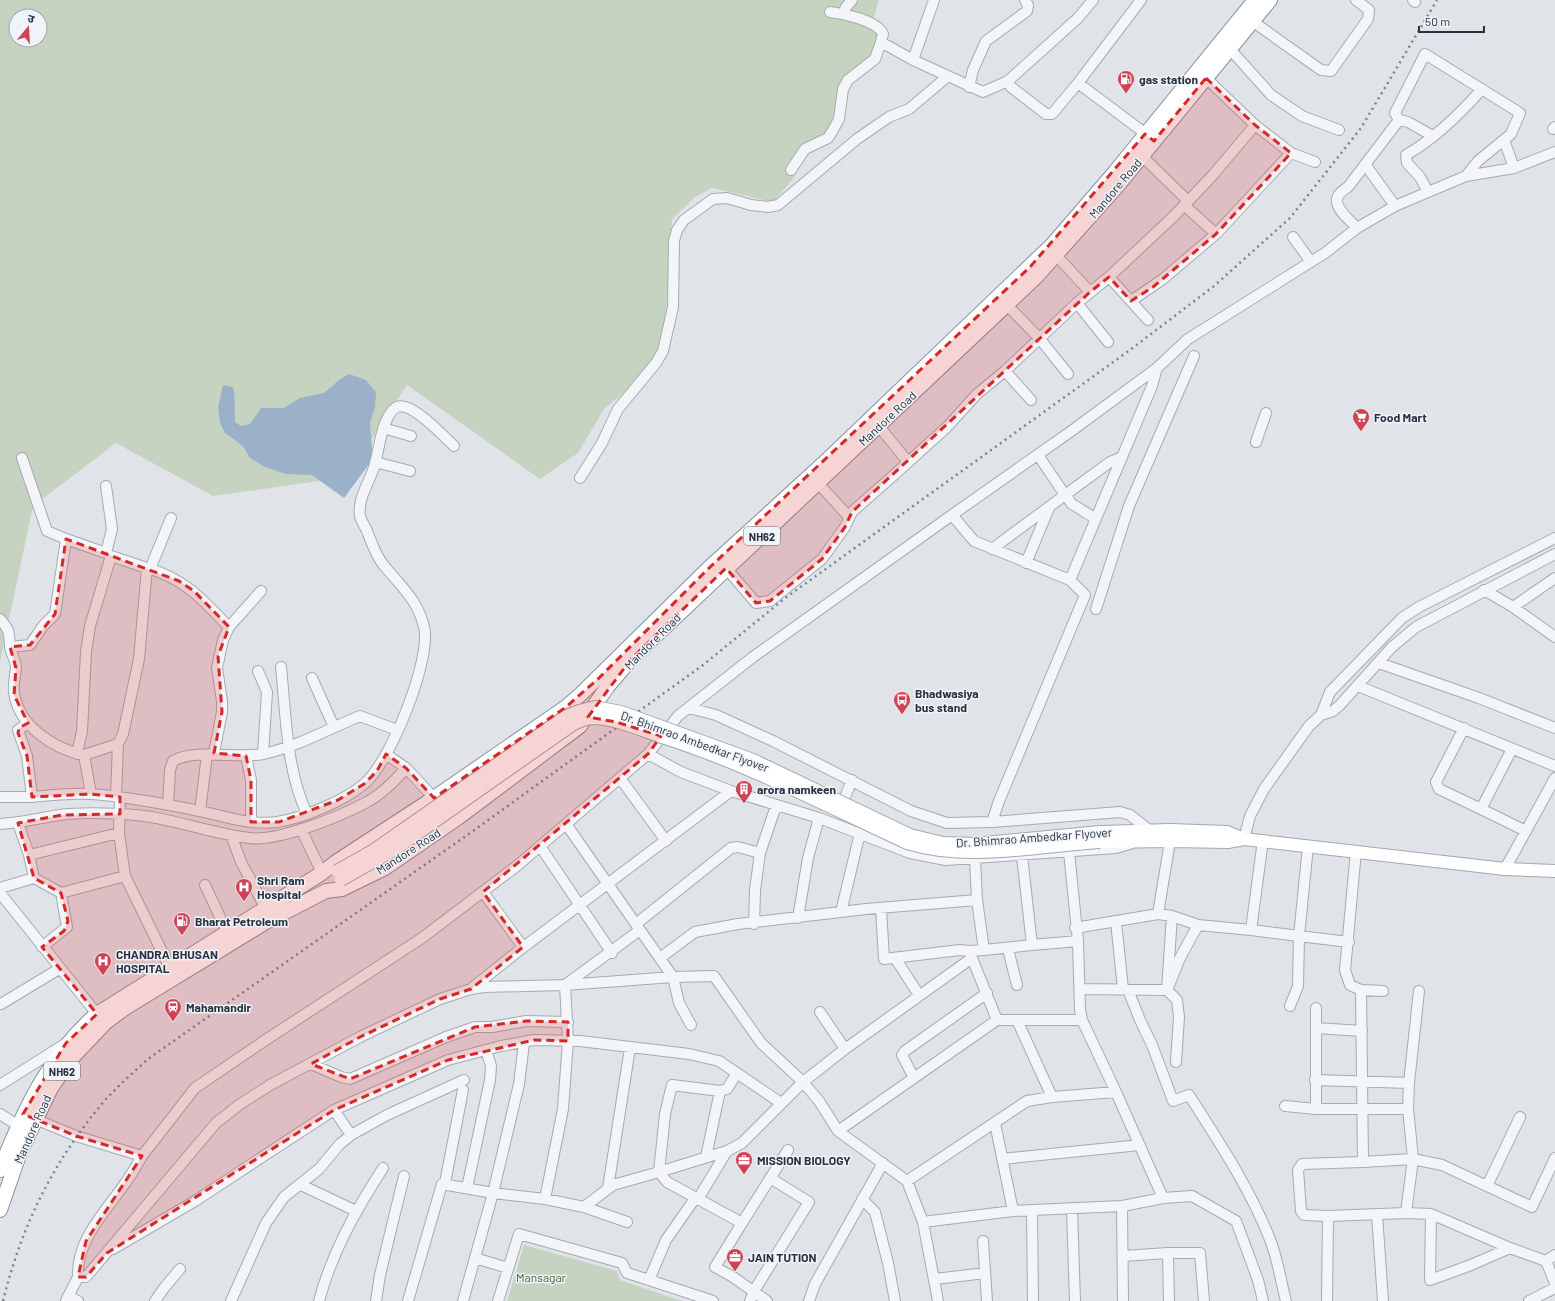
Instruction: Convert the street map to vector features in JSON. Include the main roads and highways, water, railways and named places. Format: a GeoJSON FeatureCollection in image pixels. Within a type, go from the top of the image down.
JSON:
{"type":"FeatureCollection","features":[{"type":"Feature","properties":{"kind":"highway","name":"Mandore Road"},"geometry":{"type":"LineString","coordinates":[[0,1210],[20,1152],[51,1088],[69,1061],[106,1022],[125,1008],[266,922],[326,892],[342,889],[385,868],[459,817],[580,726],[608,686],[631,659],[878,425],[1008,305],[1056,255],[1109,197],[1142,156],[1150,137],[1255,0]]}},
{"type":"Feature","properties":{"kind":"highway","name":"Mandore Road"},"geometry":{"type":"LineString","coordinates":[[0,1170],[20,1119],[66,1043],[80,1028],[97,1014],[266,909],[434,798],[566,706],[599,678],[708,569],[823,464],[1030,268],[1206,78],[1229,48],[1270,0]]}},
{"type":"Feature","properties":{"kind":"main road","name":"Dr. Bhimrao Ambedkar Flyover"},"geometry":{"type":"LineString","coordinates":[[326,892],[339,876],[374,850],[566,716],[579,711],[595,708],[621,712],[752,760],[910,835],[943,843],[974,844],[1100,837],[1149,830],[1227,832],[1244,839]]}},
{"type":"Feature","properties":{"kind":"main road","name":"Dr. Bhimrao Ambedkar Flyover"},"geometry":{"type":"LineString","coordinates":[[1100,837],[1140,841],[1170,840],[1228,842],[1244,839]]}},
{"type":"Feature","properties":{"kind":"main road"},"geometry":{"type":"LineString","coordinates":[[1244,839],[1505,869],[1555,872]]}},
{"type":"Feature","properties":{"kind":"main road","name":"Dr. Bhimrao Ambedkar Flyover"},"geometry":{"type":"LineString","coordinates":[[322,873],[339,876]]}},
{"type":"Feature","properties":{"kind":"water"},"geometry":{"type":"Polygon","coordinates":[[[349,374],[366,380],[376,392],[375,407],[370,423],[373,459],[344,498],[312,475],[286,474],[265,467],[250,458],[243,446],[225,433],[220,423],[218,407],[223,385],[233,387],[235,400],[235,422],[241,426],[250,424],[261,408],[284,408],[300,398],[324,393],[339,380],[349,374]]]}},
{"type":"Feature","properties":{"kind":"railway"},"geometry":{"type":"LineString","coordinates":[[3,1301],[30,1219],[56,1169],[87,1122],[106,1099],[148,1059],[473,831],[703,665],[784,599],[1130,350],[1214,286],[1290,218],[1361,128],[1437,0]]}},
{"type":"Feature","properties":{"kind":"place","name":"gas station"},"geometry":{"type":"Point","coordinates":[1126,94]}},
{"type":"Feature","properties":{"kind":"place","name":"Food Mart"},"geometry":{"type":"Point","coordinates":[1361,432]}},
{"type":"Feature","properties":{"kind":"place","name":"Bhadwasiya bus stand"},"geometry":{"type":"Point","coordinates":[902,715]}},
{"type":"Feature","properties":{"kind":"place","name":"arora namkeen"},"geometry":{"type":"Point","coordinates":[744,804]}},
{"type":"Feature","properties":{"kind":"place","name":"Shri Ram Hospital"},"geometry":{"type":"Point","coordinates":[244,902]}},
{"type":"Feature","properties":{"kind":"place","name":"Bharat Petroleum"},"geometry":{"type":"Point","coordinates":[182,936]}},
{"type":"Feature","properties":{"kind":"place","name":"CHANDRA BHUSAN HOSPITAL"},"geometry":{"type":"Point","coordinates":[103,976]}},
{"type":"Feature","properties":{"kind":"place","name":"Mahamandir"},"geometry":{"type":"Point","coordinates":[173,1022]}},
{"type":"Feature","properties":{"kind":"place","name":"MISSION BIOLOGY"},"geometry":{"type":"Point","coordinates":[744,1175]}},
{"type":"Feature","properties":{"kind":"place","name":"JAIN TUTION"},"geometry":{"type":"Point","coordinates":[735,1272]}},
{"type":"Feature","properties":{"kind":"park label","name":"Mansagar"},"geometry":{"type":"Point","coordinates":[541,1277]}}]}
